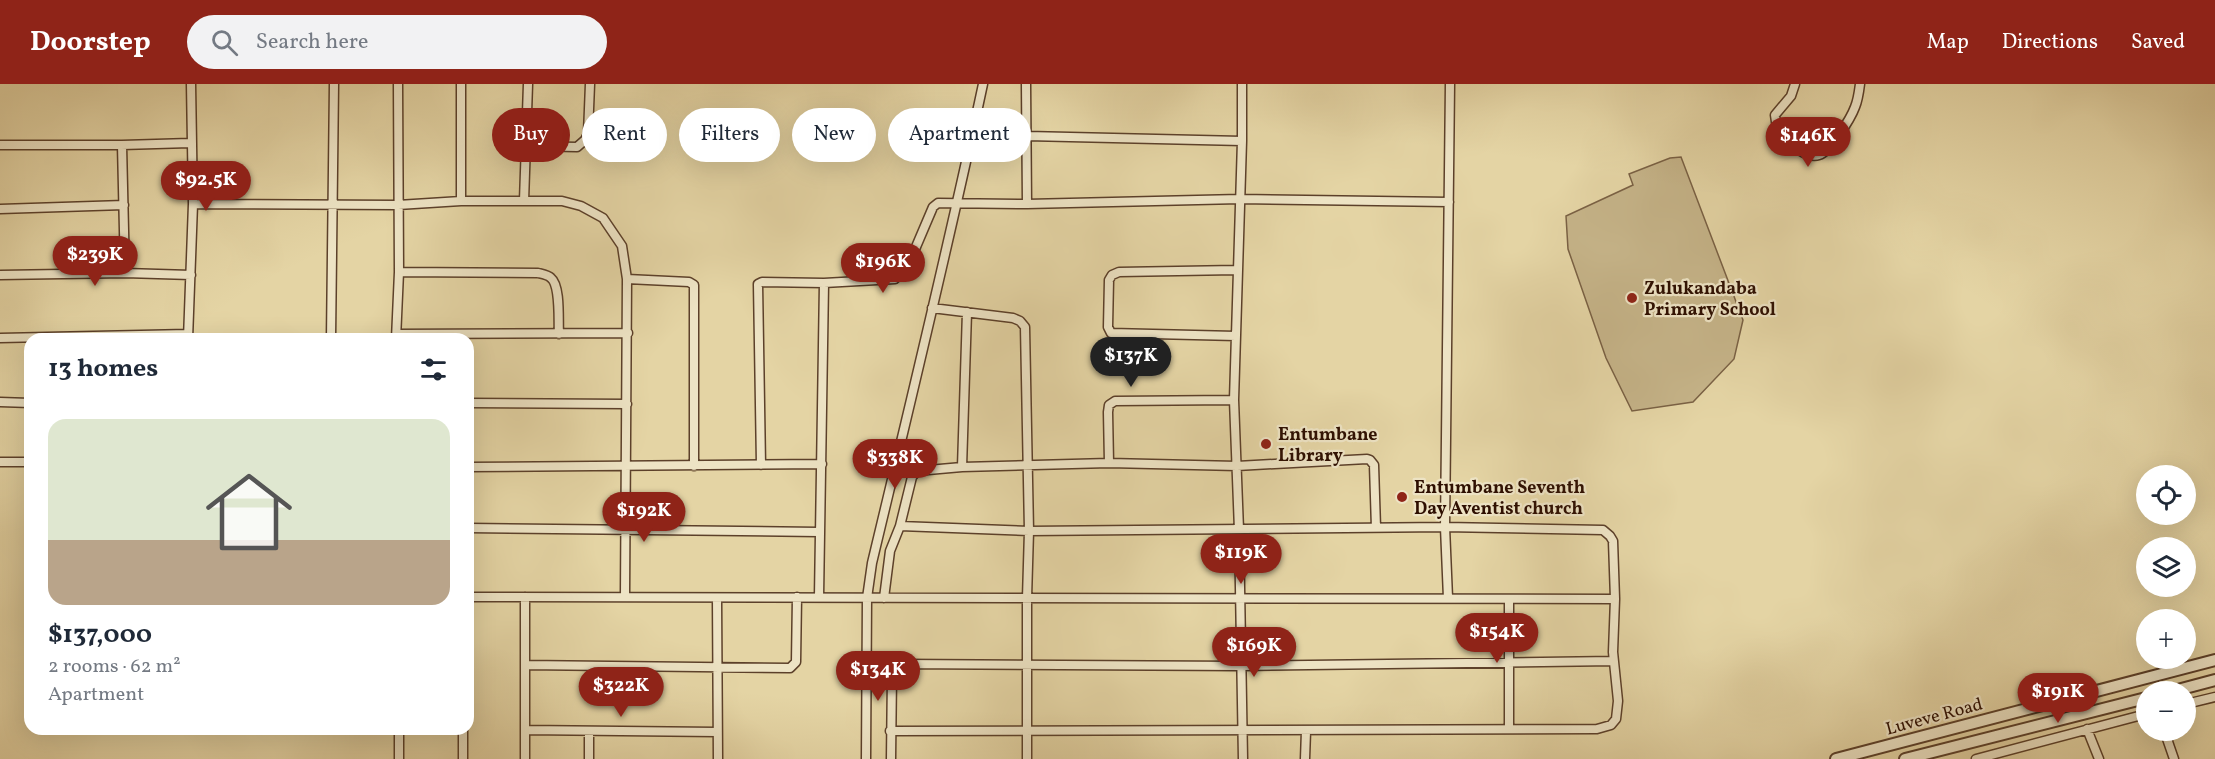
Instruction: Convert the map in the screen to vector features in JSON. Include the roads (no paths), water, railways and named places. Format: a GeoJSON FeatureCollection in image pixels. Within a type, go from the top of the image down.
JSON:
{"type":"FeatureCollection","features":[{"type":"Feature","properties":{"kind":"street"},"geometry":{"type":"LineString","coordinates":[[188,333],[193,204],[190,143],[191,84]]}},
{"type":"Feature","properties":{"kind":"street"},"geometry":{"type":"LineString","coordinates":[[331,333],[334,84]]}},
{"type":"Feature","properties":{"kind":"street"},"geometry":{"type":"LineString","coordinates":[[397,333],[398,84]]}},
{"type":"Feature","properties":{"kind":"street"},"geometry":{"type":"LineString","coordinates":[[461,201],[462,84]]}},
{"type":"Feature","properties":{"kind":"street"},"geometry":{"type":"LineString","coordinates":[[528,84],[528,108]]}},
{"type":"Feature","properties":{"kind":"street"},"geometry":{"type":"LineString","coordinates":[[570,147],[577,147],[588,134],[590,84]]}},
{"type":"Feature","properties":{"kind":"street"},"geometry":{"type":"LineString","coordinates":[[866,759],[867,598],[872,563],[983,84]]}},
{"type":"Feature","properties":{"kind":"street"},"geometry":{"type":"LineString","coordinates":[[1026,84],[1026,108]]}},
{"type":"Feature","properties":{"kind":"street"},"geometry":{"type":"LineString","coordinates":[[1242,84],[1234,400],[1241,598],[1243,759]]}},
{"type":"Feature","properties":{"kind":"street"},"geometry":{"type":"LineString","coordinates":[[1448,597],[1445,527],[1450,84]]}},
{"type":"Feature","properties":{"kind":"street"},"geometry":{"type":"LineString","coordinates":[[1795,84],[1791,96],[1775,115],[1776,125],[1792,145],[1809,155],[1817,156],[1827,150],[1854,110],[1860,84]]}},
{"type":"Feature","properties":{"kind":"street"},"geometry":{"type":"LineString","coordinates":[[1031,136],[1242,141]]}},
{"type":"Feature","properties":{"kind":"street"},"geometry":{"type":"LineString","coordinates":[[0,145],[190,143]]}},
{"type":"Feature","properties":{"kind":"street"},"geometry":{"type":"LineString","coordinates":[[122,145],[124,273]]}},
{"type":"Feature","properties":{"kind":"street"},"geometry":{"type":"LineString","coordinates":[[524,201],[527,162]]}},
{"type":"Feature","properties":{"kind":"street"},"geometry":{"type":"LineString","coordinates":[[1027,162],[1027,204]]}},
{"type":"Feature","properties":{"kind":"street"},"geometry":{"type":"LineString","coordinates":[[761,465],[757,286],[762,282],[824,283],[895,279],[910,261],[935,204],[1240,199],[1449,201]]}},
{"type":"Feature","properties":{"kind":"street"},"geometry":{"type":"LineString","coordinates":[[193,204],[398,205],[461,201],[562,201],[580,206],[603,218],[622,246],[627,279],[625,596]]}},
{"type":"Feature","properties":{"kind":"street"},"geometry":{"type":"LineString","coordinates":[[0,209],[124,206]]}},
{"type":"Feature","properties":{"kind":"street"},"geometry":{"type":"LineString","coordinates":[[1236,270],[1119,272],[1112,275],[1109,280],[1108,327],[1111,333],[1236,336]]}},
{"type":"Feature","properties":{"kind":"street"},"geometry":{"type":"LineString","coordinates":[[399,272],[538,273],[546,276],[557,285],[559,334]]}},
{"type":"Feature","properties":{"kind":"street"},"geometry":{"type":"LineString","coordinates":[[0,275],[124,273],[191,275]]}},
{"type":"Feature","properties":{"kind":"street"},"geometry":{"type":"LineString","coordinates":[[627,279],[689,282],[694,285],[694,466]]}},
{"type":"Feature","properties":{"kind":"street"},"geometry":{"type":"LineString","coordinates":[[819,597],[824,283]]}},
{"type":"Feature","properties":{"kind":"street"},"geometry":{"type":"LineString","coordinates":[[932,308],[1013,318],[1025,327],[1029,466],[1027,759]]}},
{"type":"Feature","properties":{"kind":"street"},"geometry":{"type":"LineString","coordinates":[[962,466],[967,312]]}},
{"type":"Feature","properties":{"kind":"street"},"geometry":{"type":"LineString","coordinates":[[474,335],[628,333]]}},
{"type":"Feature","properties":{"kind":"street"},"geometry":{"type":"LineString","coordinates":[[0,338],[24,338]]}},
{"type":"Feature","properties":{"kind":"street"},"geometry":{"type":"LineString","coordinates":[[1109,463],[1108,412],[1109,405],[1115,401],[1234,400]]}},
{"type":"Feature","properties":{"kind":"street"},"geometry":{"type":"LineString","coordinates":[[0,402],[24,403]]}},
{"type":"Feature","properties":{"kind":"street"},"geometry":{"type":"LineString","coordinates":[[474,403],[627,404]]}},
{"type":"Feature","properties":{"kind":"street"},"geometry":{"type":"LineString","coordinates":[[884,598],[890,551],[900,526],[914,474],[921,471],[962,466],[1109,463],[1237,466],[1370,460],[1374,465],[1376,528]]}},
{"type":"Feature","properties":{"kind":"street"},"geometry":{"type":"LineString","coordinates":[[0,462],[24,462]]}},
{"type":"Feature","properties":{"kind":"street"},"geometry":{"type":"LineString","coordinates":[[474,467],[822,464]]}},
{"type":"Feature","properties":{"kind":"street"},"geometry":{"type":"LineString","coordinates":[[890,731],[1597,729],[1611,725],[1616,719],[1618,701],[1614,662],[1613,541],[1603,530],[1445,527],[1029,531],[900,526]]}},
{"type":"Feature","properties":{"kind":"street"},"geometry":{"type":"LineString","coordinates":[[474,528],[819,532]]}},
{"type":"Feature","properties":{"kind":"street"},"geometry":{"type":"LineString","coordinates":[[474,597],[1615,599]]}},
{"type":"Feature","properties":{"kind":"street"},"geometry":{"type":"LineString","coordinates":[[525,597],[525,759]]}},
{"type":"Feature","properties":{"kind":"street"},"geometry":{"type":"LineString","coordinates":[[525,665],[790,668],[796,662],[797,597]]}},
{"type":"Feature","properties":{"kind":"street"},"geometry":{"type":"LineString","coordinates":[[717,598],[718,759]]}},
{"type":"Feature","properties":{"kind":"street"},"geometry":{"type":"LineString","coordinates":[[1509,599],[1509,729]]}},
{"type":"Feature","properties":{"kind":"street","name":"Luveve Road"},"geometry":{"type":"LineString","coordinates":[[1836,759],[2215,660]]}},
{"type":"Feature","properties":{"kind":"street"},"geometry":{"type":"LineString","coordinates":[[891,759],[892,674],[895,666],[901,664],[1241,666],[1614,662]]}},
{"type":"Feature","properties":{"kind":"street"},"geometry":{"type":"LineString","coordinates":[[2196,685],[2215,680]]}},
{"type":"Feature","properties":{"kind":"street"},"geometry":{"type":"LineString","coordinates":[[2196,702],[2215,697]]}},
{"type":"Feature","properties":{"kind":"street","name":"Luveve Road"},"geometry":{"type":"LineString","coordinates":[[1905,759],[2136,701]]}},
{"type":"Feature","properties":{"kind":"street"},"geometry":{"type":"LineString","coordinates":[[1976,759],[1997,757],[2136,717]]}},
{"type":"Feature","properties":{"kind":"street"},"geometry":{"type":"LineString","coordinates":[[2087,729],[2099,759]]}},
{"type":"Feature","properties":{"kind":"street"},"geometry":{"type":"LineString","coordinates":[[525,730],[717,732]]}},
{"type":"Feature","properties":{"kind":"street"},"geometry":{"type":"LineString","coordinates":[[589,731],[589,759]]}},
{"type":"Feature","properties":{"kind":"street"},"geometry":{"type":"LineString","coordinates":[[1305,759],[1306,731]]}},
{"type":"Feature","properties":{"kind":"street"},"geometry":{"type":"LineString","coordinates":[[399,735],[399,759]]}},
{"type":"Feature","properties":{"kind":"street"},"geometry":{"type":"LineString","coordinates":[[463,735],[463,759]]}},
{"type":"Feature","properties":{"kind":"street"},"geometry":{"type":"LineString","coordinates":[[2168,741],[2174,759]]}},
{"type":"Feature","properties":{"kind":"place","name":"Zulukandaba Primary School"},"geometry":{"type":"Point","coordinates":[1632,298]}},
{"type":"Feature","properties":{"kind":"place","name":"Entumbane Library"},"geometry":{"type":"Point","coordinates":[1266,444]}},
{"type":"Feature","properties":{"kind":"place","name":"Entumbane Seventh Day Aventist church"},"geometry":{"type":"Point","coordinates":[1402,497]}}]}
